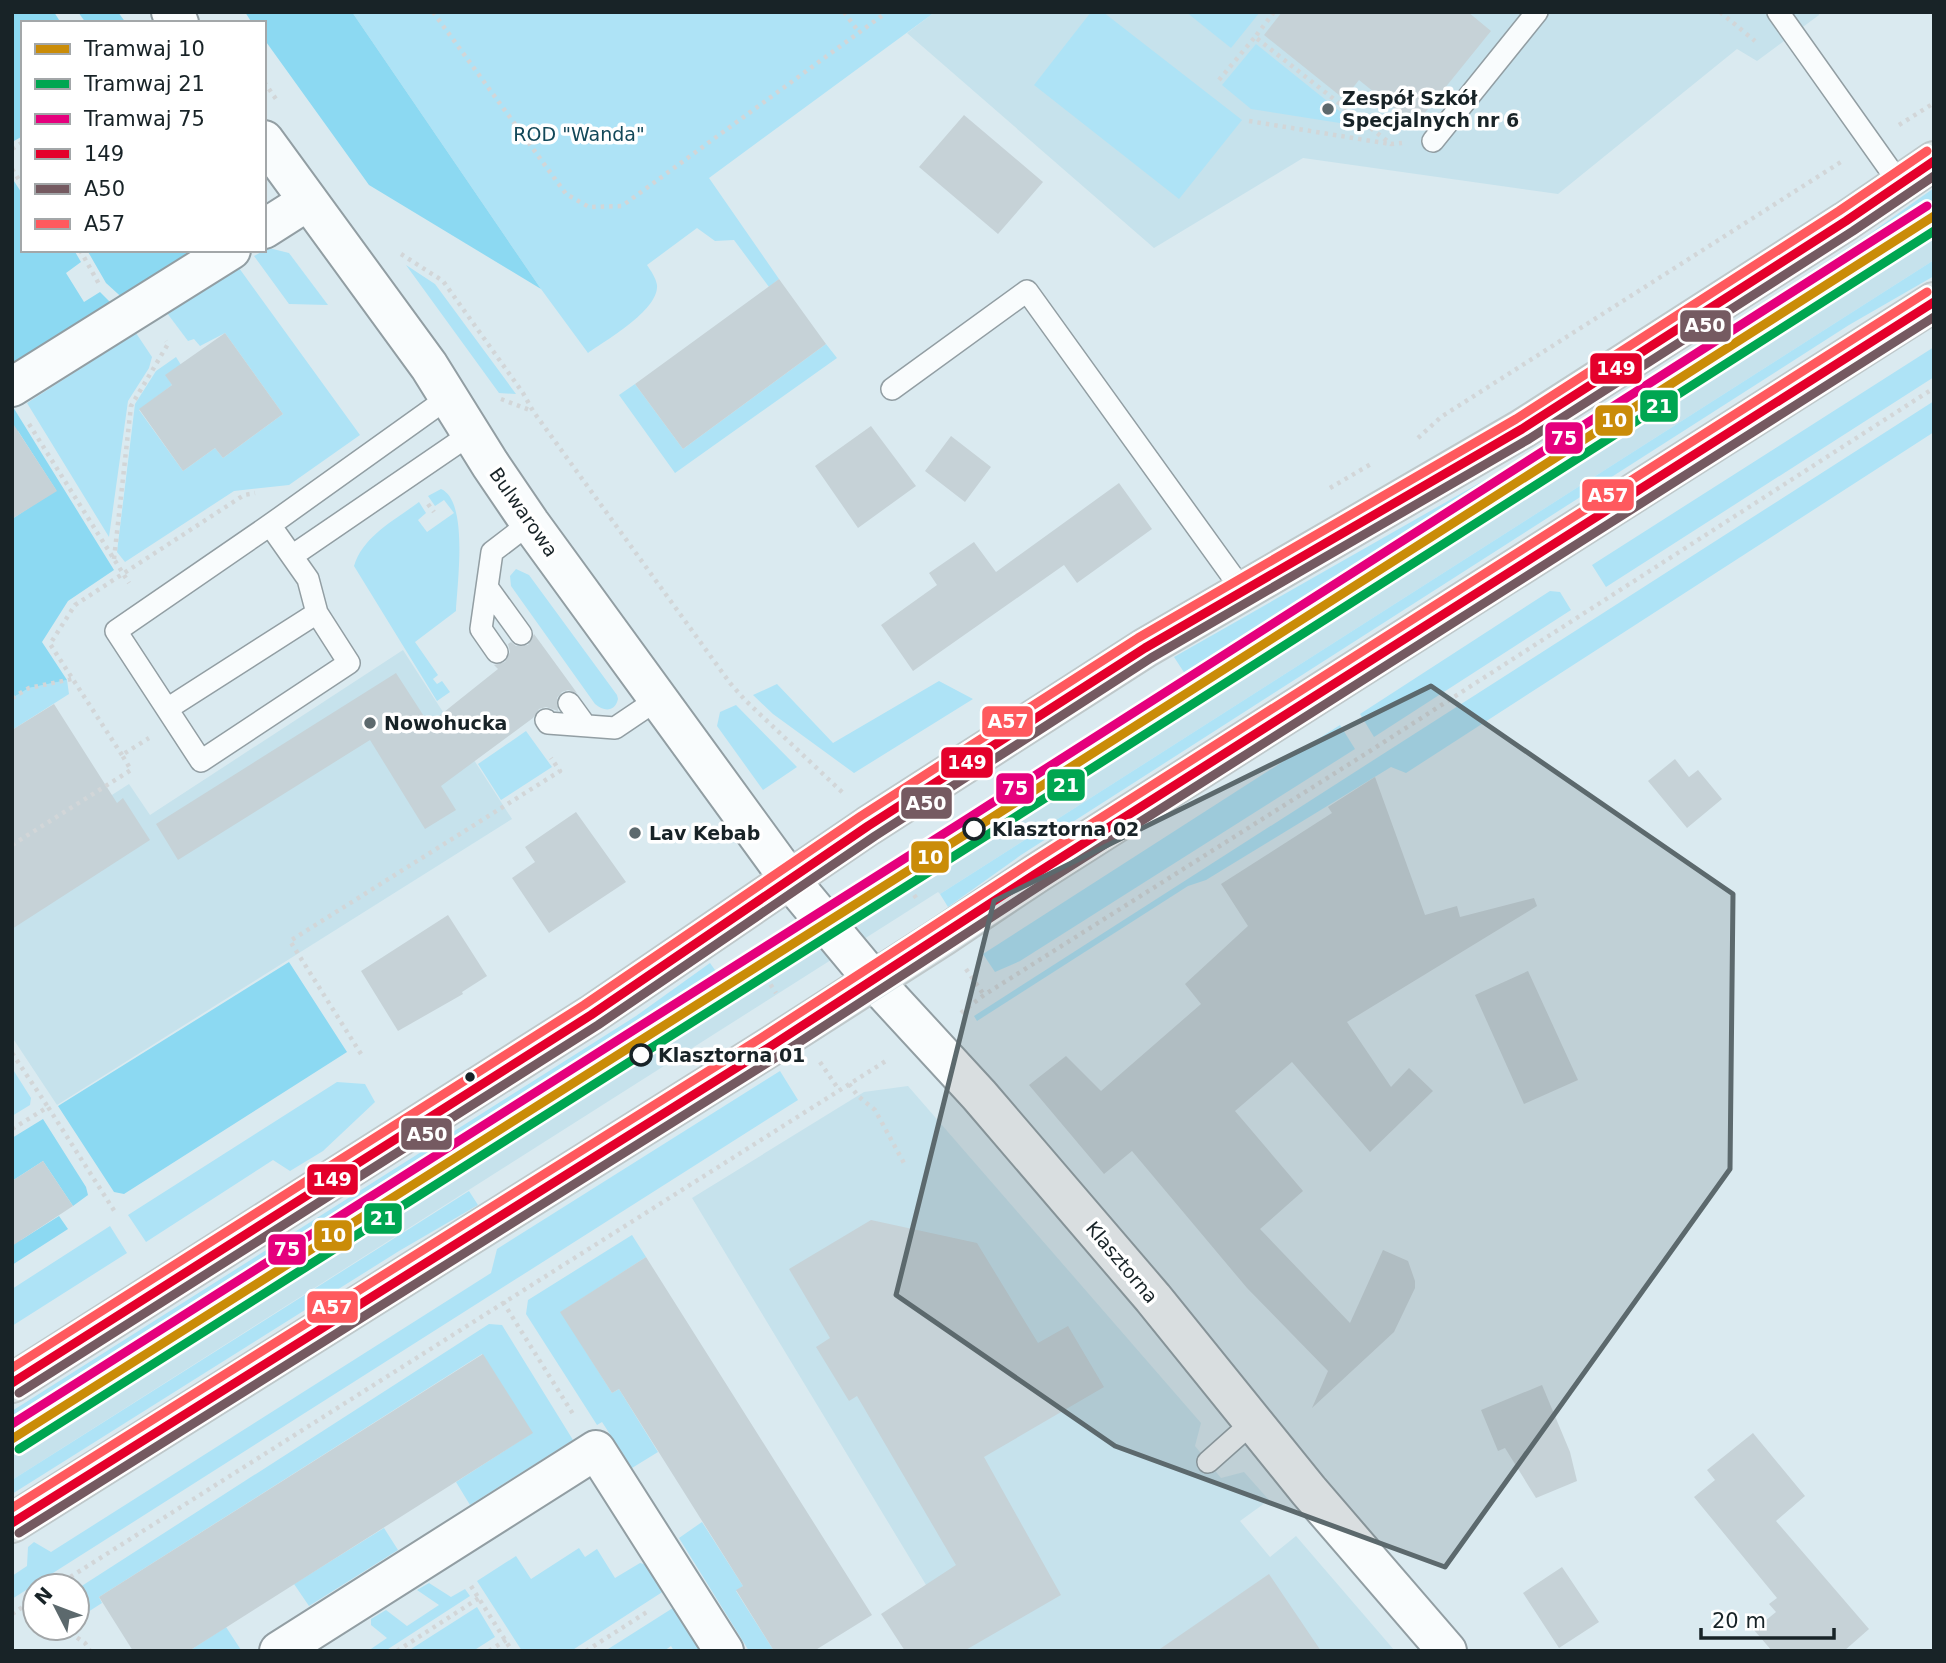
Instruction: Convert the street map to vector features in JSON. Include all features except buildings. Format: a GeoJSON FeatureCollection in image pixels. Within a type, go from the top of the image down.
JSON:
{"type":"FeatureCollection","features":[{"type":"Feature","properties":{"kind":"main road"},"geometry":{"type":"LineString","coordinates":[[12,1383],[591,1016],[909,799],[1145,648],[1522,429],[1934,160]]}},
{"type":"Feature","properties":{"kind":"main road"},"geometry":{"type":"LineString","coordinates":[[12,1523],[874,981],[1037,873],[1934,302]]}},
{"type":"Feature","properties":{"kind":"street","name":"Bulwarowa"},"geometry":{"type":"LineString","coordinates":[[266,143],[449,397],[530,523],[790,880]]}},
{"type":"Feature","properties":{"kind":"street"},"geometry":{"type":"LineString","coordinates":[[266,228],[308,201]]}},
{"type":"Feature","properties":{"kind":"street"},"geometry":{"type":"LineString","coordinates":[[17,400],[228,252]]}},
{"type":"Feature","properties":{"kind":"street","name":"Klasztorna"},"geometry":{"type":"LineString","coordinates":[[790,880],[874,981],[979,1095],[1153,1298],[1309,1491],[1447,1651]]}},
{"type":"Feature","properties":{"kind":"street"},"geometry":{"type":"LineString","coordinates":[[279,1651],[596,1450],[724,1651]]}},
{"type":"Feature","properties":{"kind":"lane"},"geometry":{"type":"LineString","coordinates":[[1433,141],[1537,12]]}},
{"type":"Feature","properties":{"kind":"lane"},"geometry":{"type":"LineString","coordinates":[[1778,12],[1900,184]]}},
{"type":"Feature","properties":{"kind":"lane"},"geometry":{"type":"LineString","coordinates":[[891,389],[1027,291],[1243,591]]}},
{"type":"Feature","properties":{"kind":"lane"},"geometry":{"type":"LineString","coordinates":[[270,525],[308,579],[317,612],[349,663],[201,761],[116,631],[449,397]]}},
{"type":"Feature","properties":{"kind":"lane"},"geometry":{"type":"LineString","coordinates":[[292,556],[471,433]]}},
{"type":"Feature","properties":{"kind":"lane"},"geometry":{"type":"LineString","coordinates":[[497,652],[481,629],[492,552],[530,523]]}},
{"type":"Feature","properties":{"kind":"lane"},"geometry":{"type":"LineString","coordinates":[[487,587],[521,634]]}},
{"type":"Feature","properties":{"kind":"lane"},"geometry":{"type":"LineString","coordinates":[[167,709],[317,612]]}},
{"type":"Feature","properties":{"kind":"lane"},"geometry":{"type":"LineString","coordinates":[[547,722],[615,728],[657,699]]}},
{"type":"Feature","properties":{"kind":"lane"},"geometry":{"type":"LineString","coordinates":[[569,703],[585,725]]}},
{"type":"Feature","properties":{"kind":"lane"},"geometry":{"type":"LineString","coordinates":[[1208,1462],[1253,1422]]}},
{"type":"Feature","properties":{"kind":"path"},"geometry":{"type":"LineString","coordinates":[[433,12],[566,194],[589,207],[622,206],[887,12]]}},
{"type":"Feature","properties":{"kind":"path"},"geometry":{"type":"LineString","coordinates":[[844,12],[859,32]]}},
{"type":"Feature","properties":{"kind":"path"},"geometry":{"type":"LineString","coordinates":[[1219,80],[1274,12]]}},
{"type":"Feature","properties":{"kind":"path"},"geometry":{"type":"LineString","coordinates":[[1720,12],[1758,44]]}},
{"type":"Feature","properties":{"kind":"path"},"geometry":{"type":"LineString","coordinates":[[1255,37],[1391,144]]}},
{"type":"Feature","properties":{"kind":"path"},"geometry":{"type":"LineString","coordinates":[[1891,130],[1934,103]]}},
{"type":"Feature","properties":{"kind":"path"},"geometry":{"type":"LineString","coordinates":[[1249,121],[1391,144],[1433,141]]}},
{"type":"Feature","properties":{"kind":"path"},"geometry":{"type":"LineString","coordinates":[[1413,442],[1441,417],[1854,153]]}},
{"type":"Feature","properties":{"kind":"path"},"geometry":{"type":"LineString","coordinates":[[397,251],[443,281],[533,411],[730,683],[846,796]]}},
{"type":"Feature","properties":{"kind":"path"},"geometry":{"type":"LineString","coordinates":[[114,559],[131,406],[168,344],[162,335]]}},
{"type":"Feature","properties":{"kind":"path"},"geometry":{"type":"LineString","coordinates":[[951,1020],[984,995],[1934,388]]}},
{"type":"Feature","properties":{"kind":"path"},"geometry":{"type":"LineString","coordinates":[[17,400],[126,579]]}},
{"type":"Feature","properties":{"kind":"path"},"geometry":{"type":"LineString","coordinates":[[1325,491],[1378,461]]}},
{"type":"Feature","properties":{"kind":"path"},"geometry":{"type":"LineString","coordinates":[[12,698],[29,688],[72,679]]}},
{"type":"Feature","properties":{"kind":"path"},"geometry":{"type":"LineString","coordinates":[[12,845],[131,770],[122,755],[159,732],[167,709]]}},
{"type":"Feature","properties":{"kind":"path"},"geometry":{"type":"LineString","coordinates":[[361,1054],[290,942],[560,771],[533,733],[547,722]]}},
{"type":"Feature","properties":{"kind":"path"},"geometry":{"type":"LineString","coordinates":[[896,868],[919,903]]}},
{"type":"Feature","properties":{"kind":"path"},"geometry":{"type":"LineString","coordinates":[[751,955],[781,1001]]}},
{"type":"Feature","properties":{"kind":"path"},"geometry":{"type":"LineString","coordinates":[[964,966],[984,995]]}},
{"type":"Feature","properties":{"kind":"path"},"geometry":{"type":"LineString","coordinates":[[814,1052],[839,1090]]}},
{"type":"Feature","properties":{"kind":"path"},"geometry":{"type":"LineString","coordinates":[[12,1053],[115,1212]]}},
{"type":"Feature","properties":{"kind":"path"},"geometry":{"type":"LineString","coordinates":[[78,1572],[900,1054]]}},
{"type":"Feature","properties":{"kind":"path"},"geometry":{"type":"LineString","coordinates":[[849,1084],[858,1096],[875,1110],[905,1165]]}},
{"type":"Feature","properties":{"kind":"path"},"geometry":{"type":"LineString","coordinates":[[12,1129],[48,1107]]}},
{"type":"Feature","properties":{"kind":"path"},"geometry":{"type":"LineString","coordinates":[[503,1302],[596,1450]]}},
{"type":"Feature","properties":{"kind":"path"},"geometry":{"type":"LineString","coordinates":[[471,1586],[512,1651]]}},
{"type":"Feature","properties":{"kind":"path"},"geometry":{"type":"LineString","coordinates":[[397,1651],[479,1598]]}},
{"type":"Feature","properties":{"kind":"path"},"geometry":{"type":"LineString","coordinates":[[586,1651],[660,1604]]}},
{"type":"Feature","properties":{"kind":"path"},"geometry":{"type":"LineString","coordinates":[[489,1651],[506,1640]]}},
{"type":"Feature","properties":{"kind":"highlighted area"},"geometry":{"type":"Polygon","coordinates":[[[1431,686],[1733,894],[1730,1169],[1445,1567],[1115,1446],[896,1295],[994,901],[1431,686]]]}},
{"type":"Feature","properties":{"kind":"shaded area"},"geometry":{"type":"Polygon","coordinates":[[[12,12],[54,12],[60,21],[21,21],[21,137],[12,142],[12,12]]]}},
{"type":"Feature","properties":{"kind":"shaded area"},"geometry":{"type":"Polygon","coordinates":[[[78,12],[118,12],[125,21],[85,21],[78,12]]]}},
{"type":"Feature","properties":{"kind":"shaded area"},"geometry":{"type":"Polygon","coordinates":[[[245,12],[352,12],[541,289],[369,185],[266,42],[266,21],[251,21],[245,12]]]}},
{"type":"Feature","properties":{"kind":"shaded area","name":"Zespół Szkół Specjalnych nr 6"},"geometry":{"type":"Polygon","coordinates":[[[935,12],[1818,12],[1819,15],[1757,61],[1737,49],[1558,194],[1303,158],[1154,248],[907,33],[935,12]]]}},
{"type":"Feature","properties":{"kind":"shaded area"},"geometry":{"type":"Polygon","coordinates":[[[12,178],[21,192],[21,252],[75,252],[81,262],[66,273],[84,302],[100,292],[118,310],[12,378],[12,178]]]}},
{"type":"Feature","properties":{"kind":"shaded area"},"geometry":{"type":"Polygon","coordinates":[[[1934,205],[1934,260],[940,894],[938,892],[12,1480],[12,1426],[1190,683],[1189,680],[1934,205]]]}},
{"type":"Feature","properties":{"kind":"shaded area"},"geometry":{"type":"Polygon","coordinates":[[[88,252],[208,252],[128,303],[106,283],[88,252]]]}},
{"type":"Feature","properties":{"kind":"shaded area"},"geometry":{"type":"Polygon","coordinates":[[[13,407],[114,570],[68,601],[42,642],[67,680],[29,688],[12,698],[12,519],[56,490],[18,431],[12,435],[13,407]]]}},
{"type":"Feature","properties":{"kind":"shaded area"},"geometry":{"type":"Polygon","coordinates":[[[403,650],[512,819],[57,1105],[12,1037],[12,859],[129,784],[150,815],[403,650]]]}},
{"type":"Feature","properties":{"kind":"shaded area"},"geometry":{"type":"Polygon","coordinates":[[[289,962],[347,1052],[124,1194],[114,1192],[58,1106],[289,962]]]}},
{"type":"Feature","properties":{"kind":"shaded area"},"geometry":{"type":"Polygon","coordinates":[[[908,1086],[1201,1423],[1195,1446],[1221,1478],[1244,1472],[1269,1500],[1240,1521],[1270,1557],[1296,1536],[1395,1651],[966,1651],[692,1198],[864,1092],[908,1086]]]}},
{"type":"Feature","properties":{"kind":"shaded area"},"geometry":{"type":"Polygon","coordinates":[[[43,1119],[86,1187],[88,1195],[73,1206],[43,1161],[12,1181],[12,1138],[43,1119]]]}},
{"type":"Feature","properties":{"kind":"shaded area"},"geometry":{"type":"Polygon","coordinates":[[[59,1216],[68,1229],[12,1265],[12,1228],[21,1240],[59,1216]]]}},
{"type":"Feature","properties":{"kind":"green space","name":"ROD \"Wanda\""},"geometry":{"type":"Polygon","coordinates":[[[352,12],[935,12],[709,178],[779,279],[769,287],[734,240],[715,241],[697,228],[647,265],[657,285],[650,304],[630,324],[588,353],[541,289],[352,12]]]}},
{"type":"Feature","properties":{"kind":"green space"},"geometry":{"type":"Polygon","coordinates":[[[1091,12],[1103,12],[1242,120],[1179,199],[1034,85],[1091,12]]]}},
{"type":"Feature","properties":{"kind":"green space"},"geometry":{"type":"Polygon","coordinates":[[[1186,12],[1260,12],[1231,48],[1186,12]]]}},
{"type":"Feature","properties":{"kind":"green space"},"geometry":{"type":"Polygon","coordinates":[[[1256,44],[1347,117],[1346,124],[1251,109],[1222,85],[1256,44]]]}},
{"type":"Feature","properties":{"kind":"green space"},"geometry":{"type":"Polygon","coordinates":[[[1934,188],[1934,205],[1189,680],[1174,657],[1497,473],[1868,235],[1934,188]]]}},
{"type":"Feature","properties":{"kind":"green space"},"geometry":{"type":"Polygon","coordinates":[[[266,250],[289,253],[328,305],[289,304],[254,256],[266,252],[266,250]]]}},
{"type":"Feature","properties":{"kind":"green space"},"geometry":{"type":"Polygon","coordinates":[[[1934,260],[1934,276],[1849,325],[1021,855],[948,907],[940,894],[1934,260]]]}},
{"type":"Feature","properties":{"kind":"green space"},"geometry":{"type":"Polygon","coordinates":[[[406,265],[435,284],[516,394],[499,393],[406,265]]]}},
{"type":"Feature","properties":{"kind":"green space"},"geometry":{"type":"Polygon","coordinates":[[[239,268],[360,435],[289,485],[234,491],[125,562],[117,552],[135,404],[156,371],[176,357],[181,365],[166,375],[172,385],[139,410],[183,471],[215,448],[223,458],[283,414],[225,333],[200,346],[194,339],[188,341],[167,313],[239,268]]]}},
{"type":"Feature","properties":{"kind":"green space"},"geometry":{"type":"Polygon","coordinates":[[[136,333],[152,357],[149,368],[128,401],[109,537],[27,403],[136,333]]]}},
{"type":"Feature","properties":{"kind":"green space"},"geometry":{"type":"Polygon","coordinates":[[[826,344],[837,358],[675,473],[619,395],[635,384],[683,449],[826,344]]]}},
{"type":"Feature","properties":{"kind":"green space"},"geometry":{"type":"Polygon","coordinates":[[[1934,347],[1934,377],[1606,587],[1592,565],[1934,347]]]}},
{"type":"Feature","properties":{"kind":"green space"},"geometry":{"type":"Polygon","coordinates":[[[1934,401],[1934,432],[1406,773],[1391,767],[1206,880],[1188,886],[977,1021],[974,1016],[1934,401]]]}},
{"type":"Feature","properties":{"kind":"green space"},"geometry":{"type":"Polygon","coordinates":[[[441,489],[450,497],[458,526],[456,611],[415,642],[438,675],[433,679],[437,684],[442,681],[450,692],[437,701],[354,566],[358,555],[372,537],[419,502],[426,513],[418,520],[427,532],[454,513],[444,500],[435,506],[428,496],[441,489]]]}},
{"type":"Feature","properties":{"kind":"green space"},"geometry":{"type":"Polygon","coordinates":[[[516,569],[529,575],[617,695],[617,703],[612,708],[605,709],[595,704],[511,586],[510,576],[516,569]]]}},
{"type":"Feature","properties":{"kind":"green space"},"geometry":{"type":"Polygon","coordinates":[[[1550,591],[1560,592],[1571,610],[1374,737],[1360,714],[1550,591]]]}},
{"type":"Feature","properties":{"kind":"green space"},"geometry":{"type":"Polygon","coordinates":[[[67,680],[69,694],[12,730],[12,698],[29,688],[67,680]]]}},
{"type":"Feature","properties":{"kind":"green space"},"geometry":{"type":"Polygon","coordinates":[[[939,681],[973,699],[854,773],[773,714],[753,695],[777,684],[833,743],[939,681]]]}},
{"type":"Feature","properties":{"kind":"green space"},"geometry":{"type":"Polygon","coordinates":[[[736,705],[797,767],[763,790],[717,726],[720,712],[736,705]]]}},
{"type":"Feature","properties":{"kind":"green space"},"geometry":{"type":"Polygon","coordinates":[[[1340,725],[1355,749],[1020,961],[995,972],[983,954],[1340,725]]]}},
{"type":"Feature","properties":{"kind":"green space"},"geometry":{"type":"Polygon","coordinates":[[[526,731],[552,767],[501,800],[478,764],[526,731]]]}},
{"type":"Feature","properties":{"kind":"green space"},"geometry":{"type":"Polygon","coordinates":[[[710,963],[720,977],[12,1426],[12,1411],[636,1016],[710,963]]]}},
{"type":"Feature","properties":{"kind":"green space"},"geometry":{"type":"Polygon","coordinates":[[[12,1068],[31,1098],[30,1105],[12,1116],[12,1068]]]}},
{"type":"Feature","properties":{"kind":"green space"},"geometry":{"type":"Polygon","coordinates":[[[780,1071],[798,1100],[55,1572],[21,1572],[21,1593],[12,1599],[12,1576],[27,1566],[28,1547],[34,1542],[51,1552],[491,1273],[497,1249],[780,1071]]]}},
{"type":"Feature","properties":{"kind":"green space"},"geometry":{"type":"Polygon","coordinates":[[[337,1082],[365,1084],[375,1102],[323,1151],[290,1171],[273,1160],[146,1242],[128,1215],[337,1082]]]}},
{"type":"Feature","properties":{"kind":"green space"},"geometry":{"type":"Polygon","coordinates":[[[469,1191],[478,1205],[399,1251],[12,1494],[12,1480],[469,1191]]]}},
{"type":"Feature","properties":{"kind":"green space"},"geometry":{"type":"Polygon","coordinates":[[[110,1226],[127,1253],[12,1326],[12,1289],[110,1226]]]}},
{"type":"Feature","properties":{"kind":"green space"},"geometry":{"type":"Polygon","coordinates":[[[632,1235],[646,1257],[561,1312],[612,1393],[619,1389],[658,1452],[632,1468],[602,1422],[597,1425],[526,1314],[528,1300],[632,1235]]]}},
{"type":"Feature","properties":{"kind":"green space"},"geometry":{"type":"Polygon","coordinates":[[[489,1324],[502,1325],[573,1440],[470,1505],[456,1482],[532,1433],[482,1354],[99,1597],[102,1603],[91,1610],[91,1580],[489,1324]]]}},
{"type":"Feature","properties":{"kind":"green space"},"geometry":{"type":"Polygon","coordinates":[[[702,1522],[743,1586],[736,1591],[774,1651],[749,1651],[679,1538],[702,1522]]]}},
{"type":"Feature","properties":{"kind":"green space"},"geometry":{"type":"Polygon","coordinates":[[[384,1528],[398,1550],[309,1606],[294,1584],[384,1528]]]}},
{"type":"Feature","properties":{"kind":"green space"},"geometry":{"type":"Polygon","coordinates":[[[579,1548],[585,1557],[597,1549],[615,1578],[640,1563],[651,1566],[667,1589],[571,1651],[522,1651],[477,1581],[516,1556],[531,1579],[579,1548]]]}},
{"type":"Feature","properties":{"kind":"green space"},"geometry":{"type":"Polygon","coordinates":[[[429,1583],[451,1597],[465,1589],[470,1596],[385,1651],[368,1651],[387,1638],[371,1625],[371,1619],[386,1610],[407,1626],[439,1605],[417,1590],[429,1583]]]}},
{"type":"Feature","properties":{"kind":"green space"},"geometry":{"type":"Polygon","coordinates":[[[676,1606],[704,1651],[674,1651],[671,1646],[664,1651],[605,1651],[676,1606]]]}},
{"type":"Feature","properties":{"kind":"green space"},"geometry":{"type":"Polygon","coordinates":[[[477,1607],[495,1637],[473,1651],[408,1651],[477,1607]]]}},
{"type":"Feature","properties":{"kind":"green space"},"geometry":{"type":"Polygon","coordinates":[[[226,1627],[241,1650],[189,1651],[226,1627]]]}},
{"type":"Feature","properties":{"kind":"tram line","name":"75"},"geometry":{"type":"LineString","coordinates":[[12,1424],[1927,206]]}},
{"type":"Feature","properties":{"kind":"tram line","name":"10"},"geometry":{"type":"LineString","coordinates":[[12,1439],[1934,216]]}},
{"type":"Feature","properties":{"kind":"tram line","name":"21"},"geometry":{"type":"LineString","coordinates":[[19,1449],[1934,231]]}},
{"type":"Feature","properties":{"kind":"transit line","name":"A57"},"geometry":{"type":"LineString","coordinates":[[12,1368],[584,1005],[861,816],[1138,638],[1516,419],[1839,211],[1927,151]]}},
{"type":"Feature","properties":{"kind":"transit line","name":"149"},"geometry":{"type":"LineString","coordinates":[[12,1383],[591,1015],[868,826],[1145,648],[1522,429],[1846,221],[1934,161]]}},
{"type":"Feature","properties":{"kind":"transit line","name":"A50"},"geometry":{"type":"LineString","coordinates":[[19,1393],[598,1025],[875,836],[1151,658],[1529,439],[1934,176]]}},
{"type":"Feature","properties":{"kind":"transit line","name":"A57"},"geometry":{"type":"LineString","coordinates":[[12,1508],[761,1038],[1030,863],[1927,292]]}},
{"type":"Feature","properties":{"kind":"transit line","name":"149"},"geometry":{"type":"LineString","coordinates":[[12,1523],[768,1048],[1037,873],[1934,302]]}},
{"type":"Feature","properties":{"kind":"transit line","name":"A50"},"geometry":{"type":"LineString","coordinates":[[19,1533],[775,1058],[1044,883],[1934,317]]}},
{"type":"Feature","properties":{"kind":"place","name":"Zespół Szkół Specjalnych nr 6"},"geometry":{"type":"Point","coordinates":[1328,109]}},
{"type":"Feature","properties":{"kind":"place","name":"Nowohucka"},"geometry":{"type":"Point","coordinates":[370,723]}},
{"type":"Feature","properties":{"kind":"place","name":"Klasztorna 02"},"geometry":{"type":"Point","coordinates":[974,829]}},
{"type":"Feature","properties":{"kind":"place","name":"Lav Kebab"},"geometry":{"type":"Point","coordinates":[635,833]}},
{"type":"Feature","properties":{"kind":"place","name":"Klasztorna 01"},"geometry":{"type":"Point","coordinates":[641,1055]}}]}
